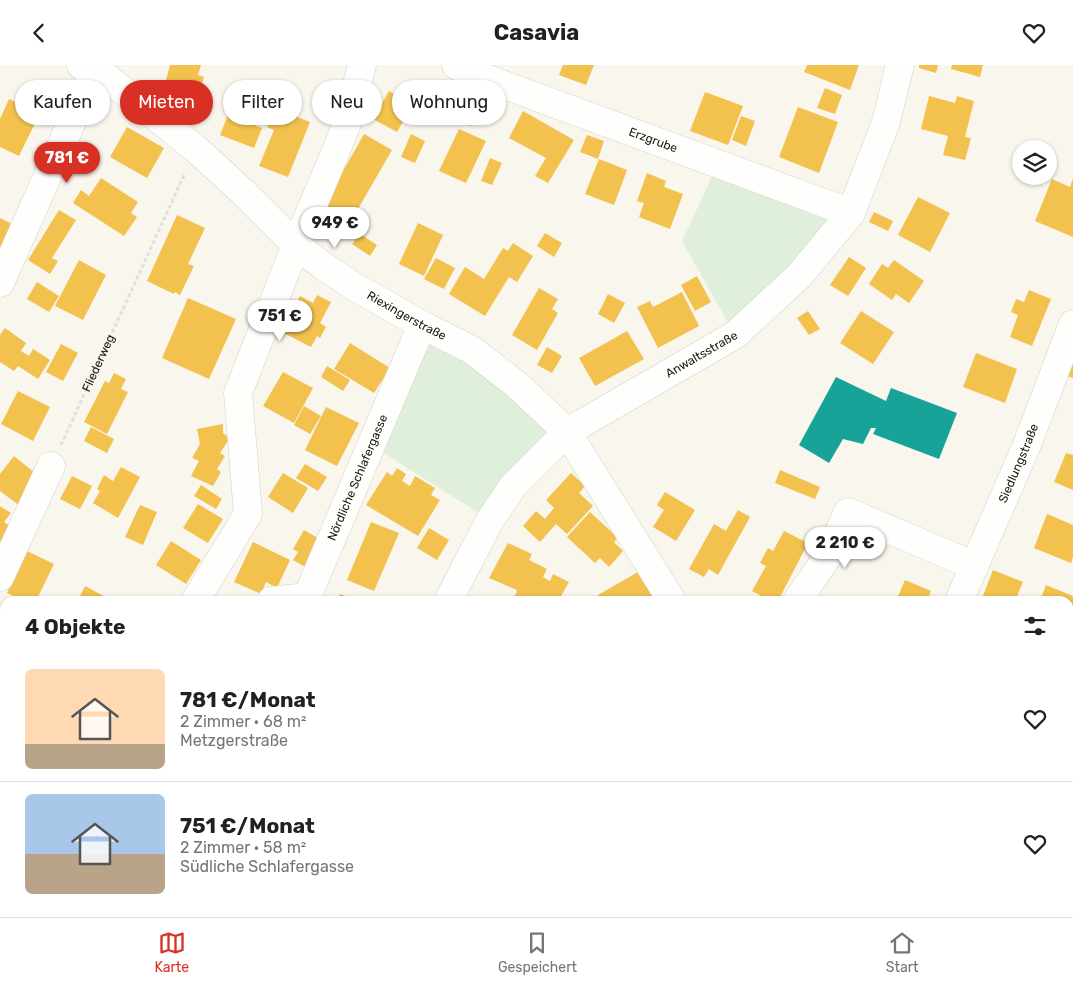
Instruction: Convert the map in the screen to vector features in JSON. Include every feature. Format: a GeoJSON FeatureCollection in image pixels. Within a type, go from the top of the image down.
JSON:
{"type":"FeatureCollection","features":[{"type":"Feature","properties":{"kind":"street"},"geometry":{"type":"LineString","coordinates":[[199,596],[248,514],[238,393],[296,245],[347,123],[362,65]]}},
{"type":"Feature","properties":{"kind":"street","name":"Erzgrube"},"geometry":{"type":"LineString","coordinates":[[456,65],[478,75],[851,213]]}},
{"type":"Feature","properties":{"kind":"street","name":"Anwaltsstraße"},"geometry":{"type":"LineString","coordinates":[[451,596],[490,520],[513,486],[567,432],[735,335],[800,276],[851,213],[886,122],[900,65]]}},
{"type":"Feature","properties":{"kind":"street"},"geometry":{"type":"LineString","coordinates":[[0,283],[91,66]]}},
{"type":"Feature","properties":{"kind":"street","name":"Riexingerstraße"},"geometry":{"type":"LineString","coordinates":[[91,66],[196,149],[244,193],[296,245],[322,265],[355,287],[422,325],[472,350],[514,382],[567,432],[669,596]]}},
{"type":"Feature","properties":{"kind":"street","name":"Siedlungstraße"},"geometry":{"type":"LineString","coordinates":[[961,596],[1026,447],[1073,324]]}},
{"type":"Feature","properties":{"kind":"street","name":"Nördliche Schlafergasse"},"geometry":{"type":"LineString","coordinates":[[307,596],[422,325]]}},
{"type":"Feature","properties":{"kind":"street"},"geometry":{"type":"LineString","coordinates":[[0,577],[51,466]]}},
{"type":"Feature","properties":{"kind":"street"},"geometry":{"type":"LineString","coordinates":[[800,596],[828,556],[848,512],[975,566]]}},
{"type":"Feature","properties":{"kind":"path","name":"Fliederweg"},"geometry":{"type":"LineString","coordinates":[[51,466],[196,149]]}},
{"type":"Feature","properties":{"kind":"green space"},"geometry":{"type":"Polygon","coordinates":[[[718,164],[851,213],[735,335],[682,241],[718,164]]]}},
{"type":"Feature","properties":{"kind":"green space"},"geometry":{"type":"Polygon","coordinates":[[[422,325],[567,432],[490,520],[371,445],[422,325]]]}},
{"type":"Feature","properties":{"kind":"building: Wohnen"},"geometry":{"type":"Polygon","coordinates":[[[170,65],[201,65],[198,75],[204,77],[203,80],[166,80],[170,65]]]}},
{"type":"Feature","properties":{"kind":"building: Wohnen"},"geometry":{"type":"Polygon","coordinates":[[[563,65],[594,65],[586,85],[559,75],[563,65]]]}},
{"type":"Feature","properties":{"kind":"building: Wohnen"},"geometry":{"type":"Polygon","coordinates":[[[807,65],[859,65],[850,90],[804,72],[807,65]]]}},
{"type":"Feature","properties":{"kind":"building: Wohnen"},"geometry":{"type":"Polygon","coordinates":[[[919,65],[938,65],[936,73],[919,68],[919,65]]]}},
{"type":"Feature","properties":{"kind":"building: Wohnen"},"geometry":{"type":"Polygon","coordinates":[[[952,65],[983,65],[980,77],[951,69],[952,65]]]}},
{"type":"Feature","properties":{"kind":"building: Wohnen"},"geometry":{"type":"Polygon","coordinates":[[[825,88],[842,95],[835,114],[817,108],[825,88]]]}},
{"type":"Feature","properties":{"kind":"building: Wohnen"},"geometry":{"type":"Polygon","coordinates":[[[389,91],[392,93],[392,125],[401,125],[397,132],[382,124],[382,103],[389,91]]]}},
{"type":"Feature","properties":{"kind":"building: Wohnen"},"geometry":{"type":"Polygon","coordinates":[[[705,92],[743,106],[728,145],[690,131],[705,92]]]}},
{"type":"Feature","properties":{"kind":"building: Wohnen"},"geometry":{"type":"Polygon","coordinates":[[[929,96],[955,103],[957,96],[974,101],[965,137],[971,138],[965,160],[943,155],[948,136],[921,129],[929,96]]]}},
{"type":"Feature","properties":{"kind":"building: Wohnen"},"geometry":{"type":"Polygon","coordinates":[[[9,99],[15,102],[15,125],[34,125],[19,156],[0,147],[0,119],[9,99]]]}},
{"type":"Feature","properties":{"kind":"building: Wohnen"},"geometry":{"type":"Polygon","coordinates":[[[798,107],[838,122],[819,173],[779,157],[798,107]]]}},
{"type":"Feature","properties":{"kind":"building: Wohnen"},"geometry":{"type":"Polygon","coordinates":[[[523,111],[574,140],[548,183],[535,176],[546,158],[509,138],[523,111]]]}},
{"type":"Feature","properties":{"kind":"building: Wohnen"},"geometry":{"type":"Polygon","coordinates":[[[741,116],[755,121],[746,146],[732,140],[741,116]]]}},
{"type":"Feature","properties":{"kind":"building: Wohnen"},"geometry":{"type":"Polygon","coordinates":[[[302,119],[310,122],[288,177],[259,166],[274,130],[267,127],[268,125],[302,125],[302,119]]]}},
{"type":"Feature","properties":{"kind":"building: Wohnen"},"geometry":{"type":"Polygon","coordinates":[[[224,125],[254,125],[262,128],[254,148],[220,135],[224,125]]]}},
{"type":"Feature","properties":{"kind":"building: Wohnen"},"geometry":{"type":"Polygon","coordinates":[[[127,127],[164,148],[147,178],[110,157],[127,127]]]}},
{"type":"Feature","properties":{"kind":"building: Wohnen"},"geometry":{"type":"Polygon","coordinates":[[[459,129],[486,141],[466,183],[439,171],[459,129]]]}},
{"type":"Feature","properties":{"kind":"building: Wohnen"},"geometry":{"type":"Polygon","coordinates":[[[364,134],[392,150],[347,228],[320,212],[364,134]]]}},
{"type":"Feature","properties":{"kind":"building: Wohnen"},"geometry":{"type":"Polygon","coordinates":[[[411,134],[425,141],[415,163],[401,157],[411,134]]]}},
{"type":"Feature","properties":{"kind":"building: Wohnen"},"geometry":{"type":"Polygon","coordinates":[[[587,135],[604,141],[598,159],[580,152],[587,135]]]}},
{"type":"Feature","properties":{"kind":"building: Wohnen"},"geometry":{"type":"Polygon","coordinates":[[[490,158],[502,163],[492,185],[481,181],[490,158]]]}},
{"type":"Feature","properties":{"kind":"building: Wohnen"},"geometry":{"type":"Polygon","coordinates":[[[599,159],[627,170],[614,205],[585,194],[599,159]]]}},
{"type":"Feature","properties":{"kind":"building: Wohnen"},"geometry":{"type":"Polygon","coordinates":[[[647,173],[666,181],[664,187],[683,194],[670,229],[639,217],[644,203],[637,201],[647,173]]]}},
{"type":"Feature","properties":{"kind":"building: Wohnen"},"geometry":{"type":"Polygon","coordinates":[[[101,178],[138,202],[131,213],[137,217],[124,236],[73,203],[81,190],[89,196],[101,178]]]}},
{"type":"Feature","properties":{"kind":"building: Wohnen"},"geometry":{"type":"Polygon","coordinates":[[[1073,178],[1073,237],[1035,221],[1050,185],[1057,185],[1057,181],[1070,187],[1073,178]]]}},
{"type":"Feature","properties":{"kind":"building: Wohnen"},"geometry":{"type":"Polygon","coordinates":[[[918,197],[950,213],[930,252],[898,235],[918,197]]]}},
{"type":"Feature","properties":{"kind":"building: Wohnen"},"geometry":{"type":"Polygon","coordinates":[[[59,210],[76,220],[52,258],[58,261],[50,274],[28,260],[59,210]]]}},
{"type":"Feature","properties":{"kind":"building: Wohnen"},"geometry":{"type":"Polygon","coordinates":[[[874,212],[893,221],[888,231],[869,222],[874,212]]]}},
{"type":"Feature","properties":{"kind":"building: Wohnen"},"geometry":{"type":"Polygon","coordinates":[[[177,215],[205,228],[188,264],[194,266],[180,295],[147,281],[177,215]]]}},
{"type":"Feature","properties":{"kind":"building: Wohnen"},"geometry":{"type":"Polygon","coordinates":[[[0,218],[12,224],[0,250],[0,218]]]}},
{"type":"Feature","properties":{"kind":"building: Wohnen"},"geometry":{"type":"Polygon","coordinates":[[[418,223],[443,235],[424,276],[399,264],[418,223]]]}},
{"type":"Feature","properties":{"kind":"building: Wohnen"},"geometry":{"type":"Polygon","coordinates":[[[545,233],[562,243],[554,257],[537,246],[545,233]]]}},
{"type":"Feature","properties":{"kind":"building: Wohnen"},"geometry":{"type":"Polygon","coordinates":[[[360,234],[377,245],[370,256],[352,244],[360,234]]]}},
{"type":"Feature","properties":{"kind":"building: Wohnen"},"geometry":{"type":"Polygon","coordinates":[[[513,243],[533,256],[517,282],[509,277],[485,316],[449,294],[465,267],[484,279],[503,248],[508,251],[513,243]]]}},
{"type":"Feature","properties":{"kind":"building: Wohnen"},"geometry":{"type":"Polygon","coordinates":[[[849,257],[866,268],[848,296],[830,285],[849,257]]]}},
{"type":"Feature","properties":{"kind":"building: Wohnen"},"geometry":{"type":"Polygon","coordinates":[[[436,258],[455,268],[444,289],[424,279],[436,258]]]}},
{"type":"Feature","properties":{"kind":"building: Wohnen"},"geometry":{"type":"Polygon","coordinates":[[[79,260],[106,275],[83,320],[55,306],[79,260]]]}},
{"type":"Feature","properties":{"kind":"building: Wohnen"},"geometry":{"type":"Polygon","coordinates":[[[894,260],[924,281],[909,303],[896,294],[892,300],[869,284],[882,264],[888,268],[894,260]]]}},
{"type":"Feature","properties":{"kind":"building: Wohnen"},"geometry":{"type":"Polygon","coordinates":[[[697,276],[711,302],[695,311],[681,285],[697,276]]]}},
{"type":"Feature","properties":{"kind":"building: Wohnen"},"geometry":{"type":"Polygon","coordinates":[[[37,282],[59,296],[49,312],[27,299],[37,282]]]}},
{"type":"Feature","properties":{"kind":"building: Wohnen"},"geometry":{"type":"Polygon","coordinates":[[[539,288],[558,299],[552,309],[558,313],[537,350],[512,335],[539,288]]]}},
{"type":"Feature","properties":{"kind":"building: Wohnen"},"geometry":{"type":"Polygon","coordinates":[[[1029,290],[1051,299],[1032,346],[1010,337],[1018,315],[1011,312],[1016,299],[1024,302],[1029,290]]]}},
{"type":"Feature","properties":{"kind":"building: Wohnen"},"geometry":{"type":"Polygon","coordinates":[[[682,292],[699,326],[658,348],[637,307],[650,301],[653,307],[682,292]]]}},
{"type":"Feature","properties":{"kind":"building: Wohnen"},"geometry":{"type":"Polygon","coordinates":[[[608,294],[625,303],[614,323],[598,314],[608,294]]]}},
{"type":"Feature","properties":{"kind":"building: Wohnen"},"geometry":{"type":"Polygon","coordinates":[[[317,295],[331,302],[320,323],[326,327],[320,338],[317,336],[311,347],[282,332],[300,296],[313,303],[317,295]]]}},
{"type":"Feature","properties":{"kind":"building: Wohnen"},"geometry":{"type":"Polygon","coordinates":[[[188,298],[236,319],[209,379],[162,358],[188,298]]]}},
{"type":"Feature","properties":{"kind":"building: Wohnen"},"geometry":{"type":"Polygon","coordinates":[[[808,311],[820,329],[809,335],[797,318],[808,311]]]}},
{"type":"Feature","properties":{"kind":"building: Wohnen"},"geometry":{"type":"Polygon","coordinates":[[[861,311],[894,332],[873,364],[840,343],[861,311]]]}},
{"type":"Feature","properties":{"kind":"building: Wohnen"},"geometry":{"type":"Polygon","coordinates":[[[5,328],[26,343],[21,351],[29,356],[33,349],[50,360],[38,379],[18,366],[14,371],[0,362],[0,335],[5,328]]]}},
{"type":"Feature","properties":{"kind":"building: Wohnen"},"geometry":{"type":"Polygon","coordinates":[[[627,331],[644,359],[595,386],[579,358],[627,331]]]}},
{"type":"Feature","properties":{"kind":"building: Wohnen"},"geometry":{"type":"Polygon","coordinates":[[[350,343],[390,368],[374,393],[334,369],[350,343]]]}},
{"type":"Feature","properties":{"kind":"building: Wohnen"},"geometry":{"type":"Polygon","coordinates":[[[61,344],[78,353],[63,381],[46,372],[61,344]]]}},
{"type":"Feature","properties":{"kind":"building: Wohnen"},"geometry":{"type":"Polygon","coordinates":[[[547,347],[562,356],[552,373],[537,365],[547,347]]]}},
{"type":"Feature","properties":{"kind":"building: Wohnen"},"geometry":{"type":"Polygon","coordinates":[[[976,353],[1017,369],[1005,403],[963,387],[976,353]]]}},
{"type":"Feature","properties":{"kind":"building: Wohnen"},"geometry":{"type":"Polygon","coordinates":[[[1073,360],[1073,378],[1067,376],[1073,360]]]}},
{"type":"Feature","properties":{"kind":"building: Wohnen"},"geometry":{"type":"Polygon","coordinates":[[[327,366],[350,380],[343,391],[321,377],[327,366]]]}},
{"type":"Feature","properties":{"kind":"building: Wohnen"},"geometry":{"type":"Polygon","coordinates":[[[283,372],[313,388],[294,423],[263,406],[283,372]]]}},
{"type":"Feature","properties":{"kind":"building: Wohnen"},"geometry":{"type":"Polygon","coordinates":[[[114,373],[126,379],[121,389],[128,392],[107,434],[84,422],[105,381],[109,383],[114,373]]]}},
{"type":"Feature","properties":{"kind":"building: Wohnen"},"geometry":{"type":"Polygon","coordinates":[[[18,391],[50,407],[33,441],[1,424],[18,391]]]}},
{"type":"Feature","properties":{"kind":"building: Wohnen"},"geometry":{"type":"Polygon","coordinates":[[[304,406],[321,416],[310,434],[294,425],[304,406]]]}},
{"type":"Feature","properties":{"kind":"building: Wohnen"},"geometry":{"type":"Polygon","coordinates":[[[326,407],[359,423],[337,466],[305,450],[326,407]]]}},
{"type":"Feature","properties":{"kind":"building: Wohnen"},"geometry":{"type":"Polygon","coordinates":[[[223,424],[223,433],[230,438],[220,453],[225,456],[217,469],[221,472],[213,486],[191,476],[199,461],[192,458],[200,444],[197,429],[223,424]]]}},
{"type":"Feature","properties":{"kind":"building: Wohnen"},"geometry":{"type":"Polygon","coordinates":[[[91,427],[114,439],[107,453],[84,441],[91,427]]]}},
{"type":"Feature","properties":{"kind":"building: Wohnen"},"geometry":{"type":"Polygon","coordinates":[[[1066,453],[1073,455],[1073,490],[1054,482],[1066,453]]]}},
{"type":"Feature","properties":{"kind":"building: Wohnen"},"geometry":{"type":"Polygon","coordinates":[[[14,456],[41,478],[20,506],[0,491],[0,474],[14,456]]]}},
{"type":"Feature","properties":{"kind":"building: Wohnen"},"geometry":{"type":"Polygon","coordinates":[[[305,464],[327,477],[318,491],[296,478],[305,464]]]}},
{"type":"Feature","properties":{"kind":"building: Wohnen"},"geometry":{"type":"Polygon","coordinates":[[[121,467],[140,477],[118,518],[93,503],[100,491],[97,489],[104,475],[113,481],[121,467]]]}},
{"type":"Feature","properties":{"kind":"building: Wohnen"},"geometry":{"type":"Polygon","coordinates":[[[397,468],[406,474],[402,481],[410,486],[415,476],[435,488],[431,495],[440,500],[418,536],[366,505],[387,472],[392,476],[397,468]]]}},
{"type":"Feature","properties":{"kind":"building: Wohnen"},"geometry":{"type":"Polygon","coordinates":[[[780,470],[820,487],[815,499],[775,483],[780,470]]]}},
{"type":"Feature","properties":{"kind":"building: Wohnen"},"geometry":{"type":"Polygon","coordinates":[[[283,473],[308,488],[293,513],[268,497],[283,473]]]}},
{"type":"Feature","properties":{"kind":"building: Wohnen"},"geometry":{"type":"Polygon","coordinates":[[[571,473],[585,486],[579,493],[593,506],[567,534],[556,524],[540,542],[523,526],[536,511],[545,519],[554,508],[546,500],[571,473]]]}},
{"type":"Feature","properties":{"kind":"building: Wohnen"},"geometry":{"type":"Polygon","coordinates":[[[72,476],[92,486],[80,509],[60,499],[72,476]]]}},
{"type":"Feature","properties":{"kind":"building: Wohnen"},"geometry":{"type":"Polygon","coordinates":[[[201,485],[222,499],[216,509],[194,496],[201,485]]]}},
{"type":"Feature","properties":{"kind":"building: Wohnen"},"geometry":{"type":"Polygon","coordinates":[[[665,492],[695,510],[676,541],[653,527],[664,510],[657,505],[665,492]]]}},
{"type":"Feature","properties":{"kind":"building: Wohnen"},"geometry":{"type":"Polygon","coordinates":[[[198,504],[223,519],[208,543],[183,528],[198,504]]]}},
{"type":"Feature","properties":{"kind":"building: Wohnen"},"geometry":{"type":"Polygon","coordinates":[[[140,505],[157,512],[143,545],[125,537],[140,505]]]}},
{"type":"Feature","properties":{"kind":"building: Wohnen"},"geometry":{"type":"Polygon","coordinates":[[[0,506],[11,513],[4,522],[15,529],[0,551],[0,506]]]}},
{"type":"Feature","properties":{"kind":"building: Wohnen"},"geometry":{"type":"Polygon","coordinates":[[[738,510],[750,517],[718,575],[709,569],[704,577],[689,569],[714,524],[726,531],[738,510]]]}},
{"type":"Feature","properties":{"kind":"building: Wohnen"},"geometry":{"type":"Polygon","coordinates":[[[590,512],[618,538],[614,542],[623,551],[609,567],[600,558],[595,563],[567,537],[590,512]]]}},
{"type":"Feature","properties":{"kind":"building: Wohnen"},"geometry":{"type":"Polygon","coordinates":[[[1047,514],[1073,525],[1073,557],[1071,563],[1034,548],[1047,514]]]}},
{"type":"Feature","properties":{"kind":"building: Wohnen"},"geometry":{"type":"Polygon","coordinates":[[[371,522],[399,533],[374,591],[347,580],[371,522]]]}},
{"type":"Feature","properties":{"kind":"building: Wohnen"},"geometry":{"type":"Polygon","coordinates":[[[429,528],[449,540],[437,560],[417,548],[429,528]]]}},
{"type":"Feature","properties":{"kind":"building: Wohnen"},"geometry":{"type":"Polygon","coordinates":[[[304,530],[323,541],[307,568],[293,560],[298,552],[293,549],[304,530]]]}},
{"type":"Feature","properties":{"kind":"building: Wohnen"},"geometry":{"type":"Polygon","coordinates":[[[784,531],[808,543],[781,596],[762,596],[752,591],[766,566],[760,563],[768,548],[773,551],[784,531]]]}},
{"type":"Feature","properties":{"kind":"building: Wohnen"},"geometry":{"type":"Polygon","coordinates":[[[171,541],[201,560],[186,584],[156,565],[171,541]]]}},
{"type":"Feature","properties":{"kind":"building: Wohnen"},"geometry":{"type":"Polygon","coordinates":[[[253,542],[290,560],[277,588],[266,582],[261,594],[234,582],[253,542]]]}},
{"type":"Feature","properties":{"kind":"building: Wohnen"},"geometry":{"type":"Polygon","coordinates":[[[508,543],[532,554],[529,560],[547,569],[543,577],[550,581],[553,574],[569,582],[561,596],[515,596],[517,590],[489,578],[508,543]]]}},
{"type":"Feature","properties":{"kind":"building: Wohnen"},"geometry":{"type":"Polygon","coordinates":[[[27,551],[54,564],[38,596],[13,596],[7,593],[27,551]]]}},
{"type":"Feature","properties":{"kind":"building: Wohnen"},"geometry":{"type":"Polygon","coordinates":[[[993,570],[1023,582],[1017,596],[983,596],[993,570]]]}},
{"type":"Feature","properties":{"kind":"building: Wohnen"},"geometry":{"type":"Polygon","coordinates":[[[638,572],[652,596],[598,596],[638,572]]]}},
{"type":"Feature","properties":{"kind":"building: Wohnen"},"geometry":{"type":"Polygon","coordinates":[[[905,580],[931,591],[929,596],[898,596],[905,580]]]}},
{"type":"Feature","properties":{"kind":"building: Wohnen"},"geometry":{"type":"Polygon","coordinates":[[[1046,585],[1073,596],[1042,596],[1046,585]]]}},
{"type":"Feature","properties":{"kind":"building: Wohnen"},"geometry":{"type":"Polygon","coordinates":[[[85,586],[104,596],[80,596],[85,586]]]}},
{"type":"Feature","properties":{"kind":"building: Öffentlich"},"geometry":{"type":"Polygon","coordinates":[[[836,377],[886,401],[891,388],[957,413],[939,459],[873,434],[876,428],[871,428],[863,444],[843,439],[829,463],[799,445],[836,377]]]}}]}
